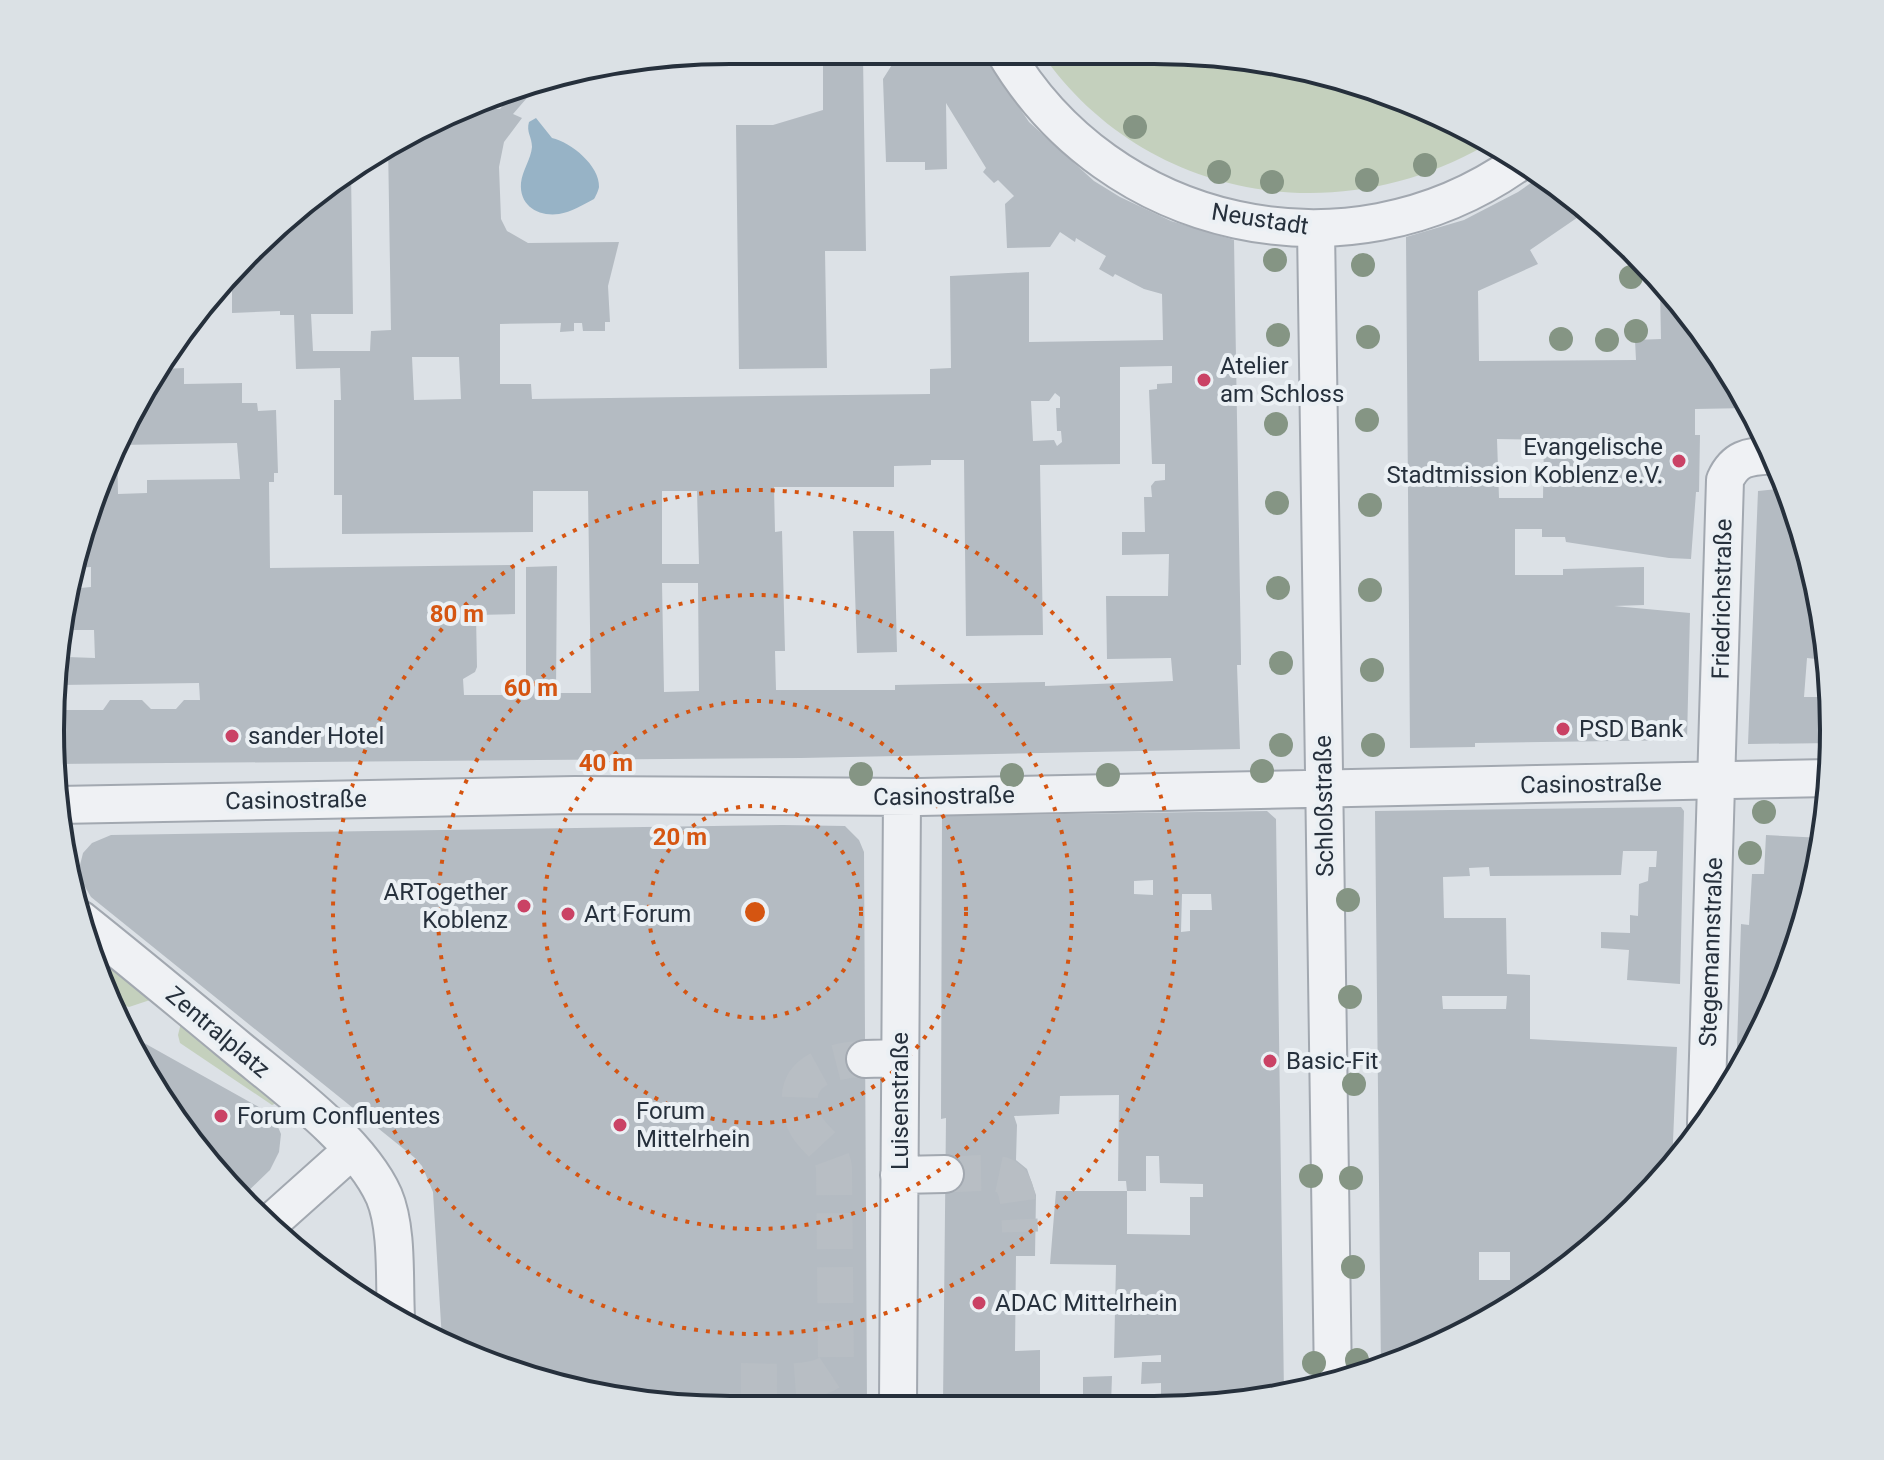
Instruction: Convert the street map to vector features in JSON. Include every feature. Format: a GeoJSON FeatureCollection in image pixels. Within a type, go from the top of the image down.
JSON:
{"type":"FeatureCollection","features":[{"type":"Feature","properties":{"kind":"street","name":"Neustadt"},"geometry":{"type":"LineString","coordinates":[[1012,64],[1027,88],[1071,135],[1137,184],[1227,219],[1316,229],[1375,223],[1428,209],[1487,183],[1511,168]]}},
{"type":"Feature","properties":{"kind":"street","name":"Schloßstraße"},"geometry":{"type":"LineString","coordinates":[[1316,229],[1333,1371]]}},
{"type":"Feature","properties":{"kind":"street","name":"Friedrichstraße"},"geometry":{"type":"LineString","coordinates":[[1717,779],[1725,480],[1731,467],[1742,460],[1761,457]]}},
{"type":"Feature","properties":{"kind":"street","name":"Casinostraße"},"geometry":{"type":"LineString","coordinates":[[69,805],[511,813],[902,797],[1323,791],[1819,778]]}},
{"type":"Feature","properties":{"kind":"street","name":"Stegemannstraße"},"geometry":{"type":"LineString","coordinates":[[1707,1102],[1717,779]]}},
{"type":"Feature","properties":{"kind":"street","name":"Luisenstraße"},"geometry":{"type":"LineString","coordinates":[[898,1396],[899,1175],[883,1058],[902,797]]}},
{"type":"Feature","properties":{"kind":"street","name":"Zentralplatz"},"geometry":{"type":"LineString","coordinates":[[95,932],[296,1096],[352,1150],[372,1174],[385,1198],[392,1226],[396,1306]]}},
{"type":"Feature","properties":{"kind":"street"},"geometry":{"type":"LineString","coordinates":[[277,1217],[352,1150]]}},
{"type":"Feature","properties":{"kind":"street"},"geometry":{"type":"LineString","coordinates":[[899,1175],[945,1174]]}},
{"type":"Feature","properties":{"kind":"green space"},"geometry":{"type":"Polygon","coordinates":[[[1051,64],[1198,65],[1241,70],[1284,77],[1368,99],[1479,149],[1426,173],[1365,189],[1304,193],[1243,186],[1185,169],[1130,140],[1082,101],[1051,64]]]}},
{"type":"Feature","properties":{"kind":"green space"},"geometry":{"type":"Polygon","coordinates":[[[99,944],[156,998],[129,1007],[124,1005],[99,944]]]}},
{"type":"Feature","properties":{"kind":"green space"},"geometry":{"type":"Polygon","coordinates":[[[182,1019],[277,1103],[272,1105],[180,1043],[178,1035],[182,1019]]]}},
{"type":"Feature","properties":{"kind":"water"},"geometry":{"type":"Polygon","coordinates":[[[536,118],[552,138],[560,140],[590,163],[599,188],[594,199],[559,214],[544,214],[527,204],[521,183],[532,147],[529,122],[536,118]]]}},
{"type":"Feature","properties":{"kind":"building"},"geometry":{"type":"Polygon","coordinates":[[[823,64],[863,64],[866,251],[825,251],[827,368],[739,369],[736,125],[773,125],[823,110],[823,64]]]}},
{"type":"Feature","properties":{"kind":"building"},"geometry":{"type":"Polygon","coordinates":[[[892,64],[990,64],[1029,122],[1094,181],[1171,221],[1234,240],[1240,749],[801,758],[65,764],[64,710],[103,710],[110,700],[142,700],[151,709],[176,709],[184,700],[200,700],[199,683],[65,685],[68,657],[95,658],[94,630],[72,630],[80,588],[91,587],[91,567],[85,567],[99,516],[117,470],[118,494],[147,493],[147,480],[240,479],[237,443],[129,445],[171,369],[184,368],[184,384],[242,383],[242,403],[257,403],[258,411],[276,410],[278,473],[274,473],[274,482],[269,482],[270,568],[515,565],[515,614],[476,615],[477,667],[475,672],[463,679],[464,695],[514,695],[513,688],[526,688],[526,567],[557,566],[556,693],[591,693],[588,491],[533,491],[533,532],[342,534],[342,495],[334,495],[334,400],[341,400],[340,368],[296,369],[294,315],[280,315],[280,311],[232,313],[232,288],[291,229],[351,183],[353,314],[311,314],[313,351],[370,351],[371,331],[391,330],[388,158],[435,133],[491,109],[500,109],[516,99],[529,95],[513,114],[522,118],[504,142],[499,167],[501,219],[507,231],[528,243],[619,242],[608,286],[610,322],[605,322],[605,331],[583,331],[582,323],[574,323],[574,331],[560,332],[561,323],[500,324],[500,384],[531,384],[532,399],[930,394],[930,369],[951,368],[950,276],[1029,272],[1029,342],[1163,340],[1162,294],[1099,269],[1106,256],[1076,238],[1075,242],[1060,232],[1050,247],[1007,248],[1005,204],[1014,196],[998,180],[994,183],[983,172],[986,168],[946,103],[947,169],[925,170],[925,162],[886,162],[883,79],[892,64]],[[412,357],[414,400],[461,399],[459,357],[412,357]],[[1172,366],[1120,367],[1120,464],[1040,465],[1043,635],[966,636],[964,460],[931,460],[931,465],[894,466],[894,487],[774,487],[775,532],[782,531],[785,651],[775,651],[776,690],[895,690],[895,685],[1045,682],[1045,686],[1173,681],[1171,658],[1107,659],[1106,596],[1168,596],[1169,554],[1122,555],[1122,532],[1145,532],[1144,497],[1152,497],[1151,486],[1155,481],[1165,480],[1165,464],[1152,464],[1149,390],[1157,389],[1157,384],[1172,383],[1172,366]],[[1055,393],[1049,401],[1031,401],[1033,441],[1054,440],[1057,446],[1062,442],[1061,431],[1057,431],[1056,408],[1060,408],[1060,397],[1055,393]],[[662,491],[662,564],[699,564],[697,491],[662,491]],[[662,583],[664,692],[699,691],[698,583],[662,583]]]}},
{"type":"Feature","properties":{"kind":"building"},"geometry":{"type":"Polygon","coordinates":[[[1532,182],[1578,217],[1530,250],[1538,264],[1478,291],[1479,361],[1636,360],[1635,340],[1661,339],[1660,298],[1708,360],[1737,408],[1695,409],[1695,435],[1700,435],[1699,492],[1696,492],[1691,559],[1566,542],[1565,537],[1542,537],[1542,529],[1515,529],[1515,575],[1563,575],[1563,569],[1644,567],[1644,605],[1614,606],[1690,613],[1687,740],[1475,743],[1475,747],[1410,748],[1406,237],[1464,220],[1532,182]],[[1497,439],[1499,498],[1543,498],[1544,440],[1497,439]]]}},
{"type":"Feature","properties":{"kind":"building"},"geometry":{"type":"Polygon","coordinates":[[[1775,489],[1797,558],[1816,659],[1807,658],[1804,697],[1819,697],[1820,743],[1748,744],[1758,491],[1775,489]]]}},
{"type":"Feature","properties":{"kind":"building"},"geometry":{"type":"Polygon","coordinates":[[[853,531],[894,531],[897,652],[857,653],[853,531]]]}},
{"type":"Feature","properties":{"kind":"building"},"geometry":{"type":"Polygon","coordinates":[[[1681,807],[1684,811],[1680,984],[1627,980],[1629,950],[1601,948],[1601,932],[1630,933],[1630,915],[1638,916],[1639,884],[1648,881],[1649,867],[1656,867],[1657,851],[1623,851],[1621,875],[1490,876],[1489,867],[1469,868],[1470,876],[1443,877],[1444,918],[1506,918],[1507,974],[1530,975],[1530,1039],[1677,1047],[1673,1147],[1625,1201],[1593,1231],[1524,1284],[1449,1327],[1381,1356],[1375,811],[1681,807]],[[1442,996],[1443,1009],[1506,1009],[1507,996],[1442,996]],[[1479,1252],[1479,1280],[1510,1280],[1510,1252],[1479,1252]]]}},
{"type":"Feature","properties":{"kind":"building"},"geometry":{"type":"Polygon","coordinates":[[[1267,811],[1276,819],[1284,1383],[1198,1395],[1161,1396],[1161,1383],[1141,1384],[1142,1362],[1161,1362],[1161,1355],[1114,1358],[1116,1265],[1050,1264],[1056,1191],[1127,1191],[1126,1181],[1118,1181],[1119,1095],[1060,1096],[1059,1114],[1014,1116],[1017,1125],[1016,1160],[1027,1169],[1036,1195],[1035,1256],[1016,1256],[1015,1351],[1040,1350],[1040,1396],[943,1396],[946,1118],[941,1119],[942,816],[1267,811]],[[1153,880],[1134,881],[1134,894],[1153,895],[1153,880]],[[1182,894],[1181,932],[1190,931],[1190,910],[1212,910],[1211,894],[1182,894]],[[1146,1156],[1146,1191],[1127,1191],[1127,1234],[1190,1235],[1190,1197],[1203,1197],[1203,1184],[1160,1183],[1159,1156],[1146,1156]]]}},
{"type":"Feature","properties":{"kind":"building","name":"Forum Mittelrhein"},"geometry":{"type":"Polygon","coordinates":[[[845,826],[859,840],[864,852],[867,1396],[686,1395],[643,1390],[600,1383],[516,1361],[441,1330],[433,1192],[422,1166],[91,897],[81,876],[83,853],[92,843],[111,835],[845,826]]]}},
{"type":"Feature","properties":{"kind":"building"},"geometry":{"type":"Polygon","coordinates":[[[1766,835],[1811,837],[1785,944],[1737,1052],[1741,924],[1749,925],[1752,874],[1764,874],[1766,835]]]}},
{"type":"Feature","properties":{"kind":"building","name":"Forum Confluentes"},"geometry":{"type":"Polygon","coordinates":[[[142,1042],[266,1111],[275,1120],[281,1134],[279,1152],[270,1170],[249,1190],[176,1100],[142,1042]]]}},
{"type":"Feature","properties":{"kind":"building","name":"ADAC Mittelrhein"},"geometry":{"type":"Polygon","coordinates":[[[1112,1376],[1111,1396],[1083,1396],[1083,1377],[1112,1376]]]}},
{"type":"Feature","properties":{"kind":"tunnel"},"geometry":{"type":"LineString","coordinates":[[741,1381],[806,1380],[829,1373],[836,1366],[834,1168],[827,1150],[804,1121],[801,1091],[805,1081],[821,1068],[843,1061],[865,1059]]}},
{"type":"Feature","properties":{"kind":"tunnel"},"geometry":{"type":"LineString","coordinates":[[945,1174],[1005,1176],[1012,1182],[1016,1193],[1020,1232]]}},
{"type":"Feature","properties":{"kind":"place","name":"Atelier am Schloss"},"geometry":{"type":"Point","coordinates":[1204,380]}},
{"type":"Feature","properties":{"kind":"place","name":"Evangelische Stadtmission Koblenz e.V."},"geometry":{"type":"Point","coordinates":[1679,461]}},
{"type":"Feature","properties":{"kind":"place","name":"PSD Bank"},"geometry":{"type":"Point","coordinates":[1563,729]}},
{"type":"Feature","properties":{"kind":"place","name":"sander Hotel"},"geometry":{"type":"Point","coordinates":[232,736]}},
{"type":"Feature","properties":{"kind":"place","name":"ARTogether Koblenz"},"geometry":{"type":"Point","coordinates":[524,906]}},
{"type":"Feature","properties":{"kind":"place","name":"Art Forum"},"geometry":{"type":"Point","coordinates":[568,914]}},
{"type":"Feature","properties":{"kind":"place","name":"Basic-Fit"},"geometry":{"type":"Point","coordinates":[1270,1061]}},
{"type":"Feature","properties":{"kind":"place","name":"Forum Confluentes"},"geometry":{"type":"Point","coordinates":[221,1116]}},
{"type":"Feature","properties":{"kind":"place","name":"Forum Mittelrhein"},"geometry":{"type":"Point","coordinates":[620,1125]}},
{"type":"Feature","properties":{"kind":"place","name":"ADAC Mittelrhein"},"geometry":{"type":"Point","coordinates":[979,1303]}}]}
